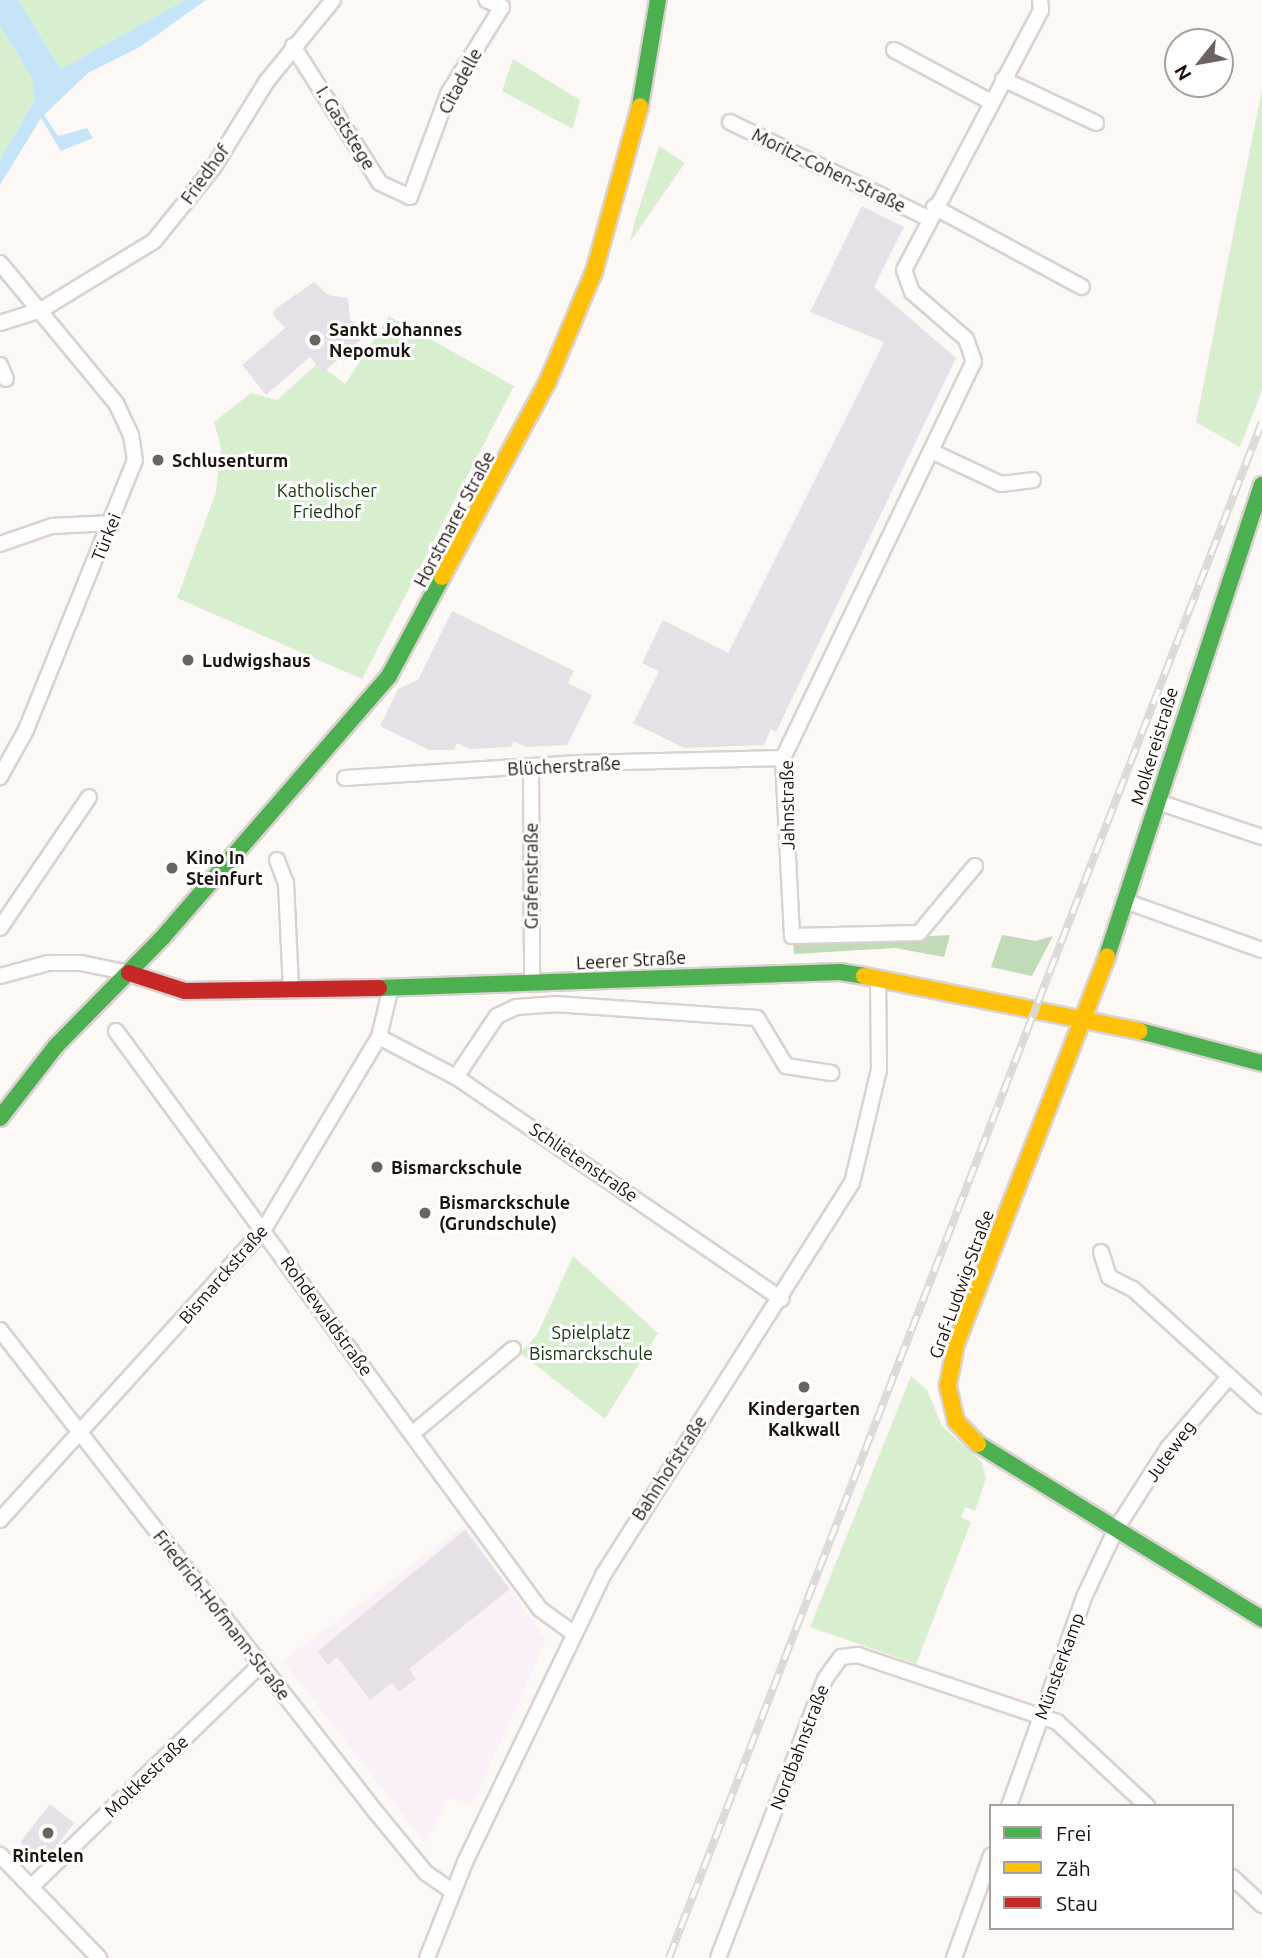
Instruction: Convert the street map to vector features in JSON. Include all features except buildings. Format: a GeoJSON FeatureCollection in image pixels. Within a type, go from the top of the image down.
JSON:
{"type":"FeatureCollection","features":[{"type":"Feature","properties":{"kind":"street","name":"Friedhof"},"geometry":{"type":"LineString","coordinates":[[0,323],[41,310],[154,241],[214,168],[293,46],[333,0]]}},
{"type":"Feature","properties":{"kind":"street","name":"Citadelle"},"geometry":{"type":"LineString","coordinates":[[410,197],[448,94],[502,7],[486,0]]}},
{"type":"Feature","properties":{"kind":"street","name":"Horstmarer Straße"},"geometry":{"type":"LineString","coordinates":[[0,1118],[56,1046],[129,973],[389,676],[445,579],[547,383],[594,272],[635,139],[658,0]]}},
{"type":"Feature","properties":{"kind":"street","name":"Moritz-Cohen-Straße"},"geometry":{"type":"LineString","coordinates":[[904,270],[989,101],[1041,10],[1040,0]]}},
{"type":"Feature","properties":{"kind":"street","name":"I. Gaststege"},"geometry":{"type":"LineString","coordinates":[[293,46],[380,183],[410,197]]}},
{"type":"Feature","properties":{"kind":"street"},"geometry":{"type":"LineString","coordinates":[[894,50],[989,101]]}},
{"type":"Feature","properties":{"kind":"street"},"geometry":{"type":"LineString","coordinates":[[1003,79],[1096,123]]}},
{"type":"Feature","properties":{"kind":"street","name":"Moritz-Cohen-Straße"},"geometry":{"type":"LineString","coordinates":[[730,122],[931,212],[1082,287]]}},
{"type":"Feature","properties":{"kind":"street","name":"Türkei"},"geometry":{"type":"LineString","coordinates":[[0,263],[116,404],[131,435],[135,460],[112,523],[26,730],[0,776]]}},
{"type":"Feature","properties":{"kind":"street","name":"Jahnstraße"},"geometry":{"type":"LineString","coordinates":[[904,270],[912,292],[966,339],[974,362],[783,758],[792,936],[919,933],[975,866]]}},
{"type":"Feature","properties":{"kind":"street"},"geometry":{"type":"LineString","coordinates":[[931,451],[1001,484],[1033,480]]}},
{"type":"Feature","properties":{"kind":"street","name":"Molkereistraße"},"geometry":{"type":"LineString","coordinates":[[1081,1015],[1096,991],[1158,802],[1175,737],[1262,485]]}},
{"type":"Feature","properties":{"kind":"street"},"geometry":{"type":"LineString","coordinates":[[0,544],[52,526],[112,523]]}},
{"type":"Feature","properties":{"kind":"street","name":"Blücherstraße"},"geometry":{"type":"LineString","coordinates":[[345,778],[783,758]]}},
{"type":"Feature","properties":{"kind":"street","name":"Grafenstraße"},"geometry":{"type":"LineString","coordinates":[[531,768],[532,984]]}},
{"type":"Feature","properties":{"kind":"street"},"geometry":{"type":"LineString","coordinates":[[0,928],[89,797]]}},
{"type":"Feature","properties":{"kind":"street"},"geometry":{"type":"LineString","coordinates":[[1158,802],[1262,837]]}},
{"type":"Feature","properties":{"kind":"street"},"geometry":{"type":"LineString","coordinates":[[278,860],[286,883],[291,991]]}},
{"type":"Feature","properties":{"kind":"street"},"geometry":{"type":"LineString","coordinates":[[1125,901],[1262,950]]}},
{"type":"Feature","properties":{"kind":"street","name":"Leerer Straße"},"geometry":{"type":"LineString","coordinates":[[0,976],[48,963],[81,963],[129,973],[185,991],[390,991],[790,970],[878,978],[1081,1015],[1262,1063]]}},
{"type":"Feature","properties":{"kind":"street","name":"Bahnhofstraße"},"geometry":{"type":"LineString","coordinates":[[427,1958],[452,1891],[573,1633],[621,1543],[835,1215],[860,1161],[879,1070],[878,978]]}},
{"type":"Feature","properties":{"kind":"street","name":"Bismarckstraße"},"geometry":{"type":"LineString","coordinates":[[0,1520],[264,1229],[379,1037],[390,991]]}},
{"type":"Feature","properties":{"kind":"street"},"geometry":{"type":"LineString","coordinates":[[456,1077],[497,1016],[516,1007],[555,1004],[757,1018],[786,1066],[831,1073]]}},
{"type":"Feature","properties":{"kind":"street","name":"Graf-Ludwig-Straße"},"geometry":{"type":"LineString","coordinates":[[1081,1015],[1050,1112],[949,1370],[948,1398],[956,1421],[974,1442],[1003,1463],[1262,1619]]}},
{"type":"Feature","properties":{"kind":"street","name":"Rohdewaldstraße"},"geometry":{"type":"LineString","coordinates":[[116,1031],[264,1229],[540,1609],[573,1633]]}},
{"type":"Feature","properties":{"kind":"street","name":"Schlietenstraße"},"geometry":{"type":"LineString","coordinates":[[379,1037],[456,1077],[782,1298]]}},
{"type":"Feature","properties":{"kind":"street"},"geometry":{"type":"LineString","coordinates":[[1101,1252],[1110,1278],[1133,1289],[1262,1406]]}},
{"type":"Feature","properties":{"kind":"street","name":"Friedrich-Hofmann-Straße"},"geometry":{"type":"LineString","coordinates":[[0,1330],[426,1873],[452,1891]]}},
{"type":"Feature","properties":{"kind":"street"},"geometry":{"type":"LineString","coordinates":[[412,1434],[513,1349]]}},
{"type":"Feature","properties":{"kind":"street","name":"Juteweg"},"geometry":{"type":"LineString","coordinates":[[1116,1529],[1168,1448],[1229,1377]]}},
{"type":"Feature","properties":{"kind":"street","name":"Münsterkamp"},"geometry":{"type":"LineString","coordinates":[[1010,1804],[1085,1595],[1116,1529]]}},
{"type":"Feature","properties":{"kind":"street","name":"Nordbahnstraße"},"geometry":{"type":"LineString","coordinates":[[718,1958],[825,1679],[841,1657],[858,1655],[1069,1729],[1145,1804]]}},
{"type":"Feature","properties":{"kind":"street","name":"Moltkestraße"},"geometry":{"type":"LineString","coordinates":[[31,1887],[261,1664]]}},
{"type":"Feature","properties":{"kind":"street"},"geometry":{"type":"LineString","coordinates":[[0,1856],[99,1958]]}},
{"type":"Feature","properties":{"kind":"street"},"geometry":{"type":"LineString","coordinates":[[954,1958],[989,1862]]}},
{"type":"Feature","properties":{"kind":"street"},"geometry":{"type":"LineString","coordinates":[[1234,1879],[1262,1905]]}},
{"type":"Feature","properties":{"kind":"shaded area"},"geometry":{"type":"Polygon","coordinates":[[[465,1526],[546,1641],[477,1794],[469,1805],[448,1797],[425,1843],[283,1661],[465,1526]]]}},
{"type":"Feature","properties":{"kind":"green space"},"geometry":{"type":"Polygon","coordinates":[[[18,0],[185,0],[61,69],[18,0]]]}},
{"type":"Feature","properties":{"kind":"green space"},"geometry":{"type":"Polygon","coordinates":[[[0,26],[33,79],[35,99],[0,160],[0,26]]]}},
{"type":"Feature","properties":{"kind":"green space"},"geometry":{"type":"Polygon","coordinates":[[[513,59],[580,100],[573,129],[502,91],[513,59]]]}},
{"type":"Feature","properties":{"kind":"green space"},"geometry":{"type":"Polygon","coordinates":[[[1262,89],[1262,390],[1240,447],[1196,422],[1262,89]]]}},
{"type":"Feature","properties":{"kind":"green space"},"geometry":{"type":"Polygon","coordinates":[[[659,146],[685,163],[630,242],[634,224],[659,146]]]}},
{"type":"Feature","properties":{"kind":"green space","name":"Katholischer Friedhof"},"geometry":{"type":"Polygon","coordinates":[[[389,316],[514,386],[362,679],[177,598],[216,492],[221,447],[214,422],[251,393],[277,400],[318,363],[345,384],[389,316]]]}},
{"type":"Feature","properties":{"kind":"green space"},"geometry":{"type":"Polygon","coordinates":[[[950,935],[944,957],[895,948],[794,954],[793,943],[950,935]]]}},
{"type":"Feature","properties":{"kind":"green space"},"geometry":{"type":"Polygon","coordinates":[[[1002,935],[1036,941],[1053,936],[1032,976],[991,967],[1002,935]]]}},
{"type":"Feature","properties":{"kind":"green space","name":"Spielplatz Bismarckschule"},"geometry":{"type":"Polygon","coordinates":[[[573,1256],[658,1333],[605,1419],[520,1353],[537,1335],[573,1256]]]}},
{"type":"Feature","properties":{"kind":"green space"},"geometry":{"type":"Polygon","coordinates":[[[911,1376],[927,1390],[942,1426],[982,1462],[986,1479],[975,1511],[965,1507],[961,1517],[971,1522],[916,1664],[810,1627],[911,1376]]]}},
{"type":"Feature","properties":{"kind":"water"},"geometry":{"type":"Polygon","coordinates":[[[0,0],[18,0],[61,69],[185,0],[206,0],[140,47],[88,73],[44,115],[58,136],[87,128],[93,138],[61,151],[41,118],[0,185],[0,160],[35,99],[32,78],[0,26],[0,0]]]}},
{"type":"Feature","properties":{"kind":"railway"},"geometry":{"type":"LineString","coordinates":[[669,1958],[1262,422]]}},
{"type":"Feature","properties":{"kind":"traffic: fast"},"geometry":{"type":"LineString","coordinates":[[640,106],[658,0]]}},
{"type":"Feature","properties":{"kind":"traffic: fast"},"geometry":{"type":"LineString","coordinates":[[1107,956],[1262,485]]}},
{"type":"Feature","properties":{"kind":"traffic: fast"},"geometry":{"type":"LineString","coordinates":[[0,1118],[56,1046],[163,937],[389,676],[442,577]]}},
{"type":"Feature","properties":{"kind":"traffic: fast"},"geometry":{"type":"LineString","coordinates":[[379,988],[840,972],[864,976]]}},
{"type":"Feature","properties":{"kind":"traffic: fast"},"geometry":{"type":"LineString","coordinates":[[1140,1031],[1262,1063]]}},
{"type":"Feature","properties":{"kind":"traffic: fast"},"geometry":{"type":"LineString","coordinates":[[978,1444],[1262,1619]]}},
{"type":"Feature","properties":{"kind":"traffic: slow"},"geometry":{"type":"LineString","coordinates":[[442,577],[547,383],[594,272],[640,106]]}},
{"type":"Feature","properties":{"kind":"traffic: slow"},"geometry":{"type":"LineString","coordinates":[[978,1444],[956,1421],[948,1385],[956,1344],[1107,956]]}},
{"type":"Feature","properties":{"kind":"traffic: slow"},"geometry":{"type":"LineString","coordinates":[[864,976],[1140,1031]]}},
{"type":"Feature","properties":{"kind":"traffic: jam"},"geometry":{"type":"LineString","coordinates":[[129,973],[185,991],[379,988]]}},
{"type":"Feature","properties":{"kind":"place","name":"Sankt Johannes Nepomuk"},"geometry":{"type":"Point","coordinates":[315,340]}},
{"type":"Feature","properties":{"kind":"place","name":"Schlusenturm"},"geometry":{"type":"Point","coordinates":[158,460]}},
{"type":"Feature","properties":{"kind":"place","name":"Ludwigshaus"},"geometry":{"type":"Point","coordinates":[188,660]}},
{"type":"Feature","properties":{"kind":"place","name":"Kino In Steinfurt"},"geometry":{"type":"Point","coordinates":[172,868]}},
{"type":"Feature","properties":{"kind":"place","name":"Bismarckschule"},"geometry":{"type":"Point","coordinates":[377,1167]}},
{"type":"Feature","properties":{"kind":"place","name":"Bismarckschule (Grundschule)"},"geometry":{"type":"Point","coordinates":[425,1213]}},
{"type":"Feature","properties":{"kind":"place","name":"Kindergarten Kalkwall"},"geometry":{"type":"Point","coordinates":[804,1387]}},
{"type":"Feature","properties":{"kind":"place","name":"Rintelen"},"geometry":{"type":"Point","coordinates":[48,1833]}}]}
